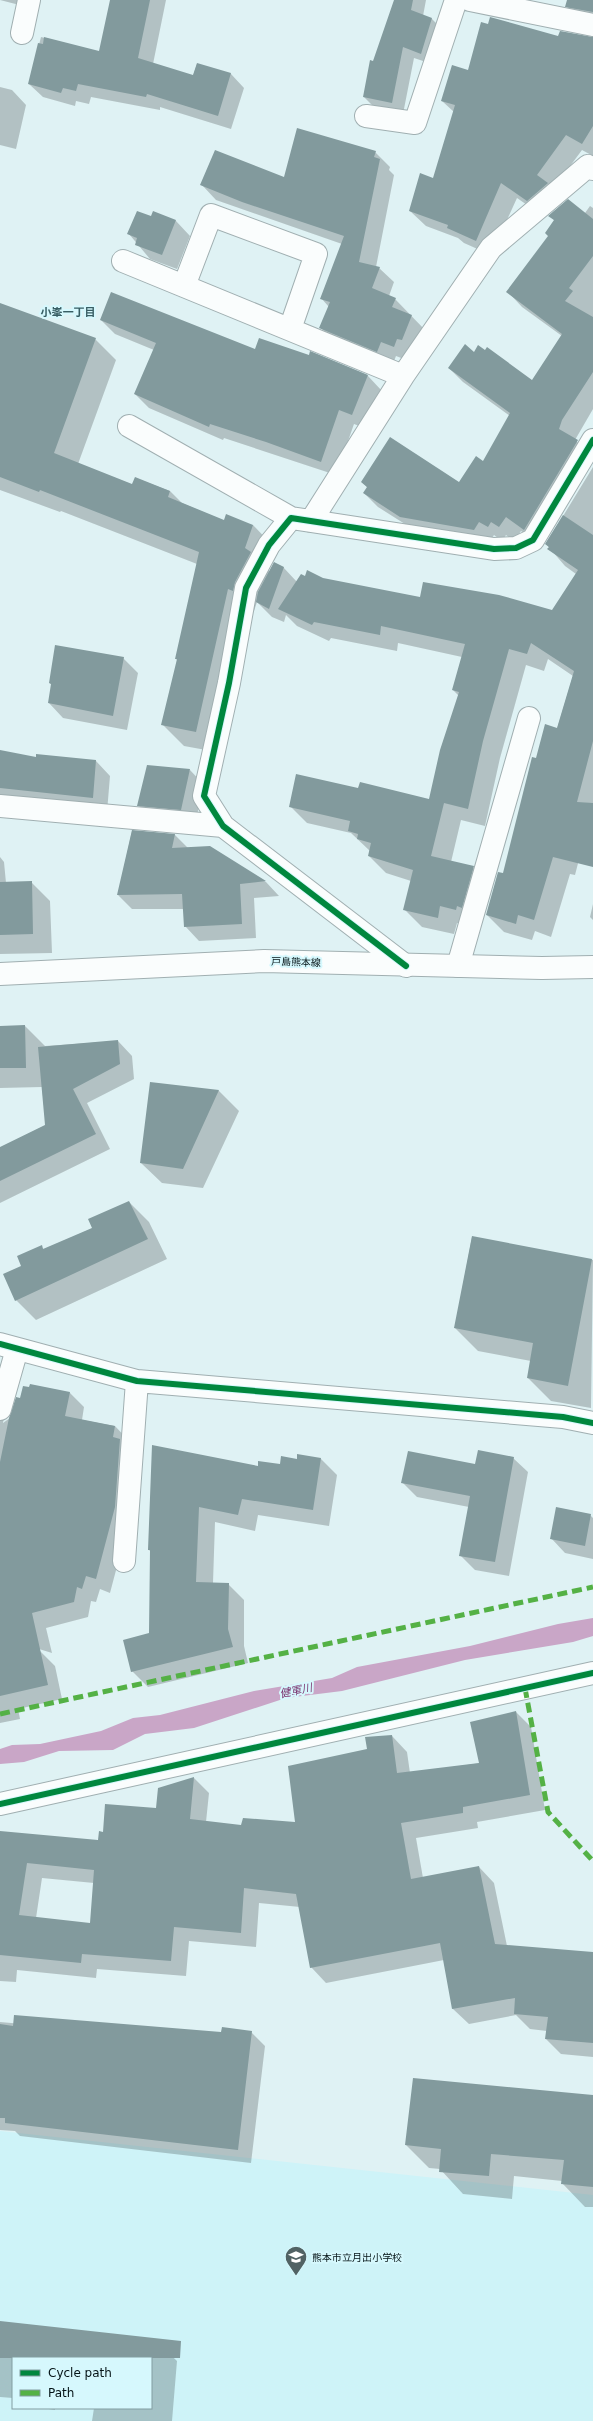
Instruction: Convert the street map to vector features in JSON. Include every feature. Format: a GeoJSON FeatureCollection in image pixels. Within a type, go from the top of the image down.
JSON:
{"type":"FeatureCollection","features":[{"type":"Feature","properties":{"kind":"street"},"geometry":{"type":"LineString","coordinates":[[22,34],[29,0]]}},
{"type":"Feature","properties":{"kind":"street"},"geometry":{"type":"LineString","coordinates":[[366,116],[415,123],[456,0]]}},
{"type":"Feature","properties":{"kind":"street"},"geometry":{"type":"LineString","coordinates":[[470,0],[535,7],[593,25]]}},
{"type":"Feature","properties":{"kind":"street"},"geometry":{"type":"LineString","coordinates":[[406,966],[223,826],[204,796],[229,684],[246,588],[269,545],[301,520],[491,248],[588,166],[593,169]]}},
{"type":"Feature","properties":{"kind":"street"},"geometry":{"type":"LineString","coordinates":[[184,286],[211,215],[316,254],[290,329]]}},
{"type":"Feature","properties":{"kind":"street"},"geometry":{"type":"LineString","coordinates":[[123,261],[403,376]]}},
{"type":"Feature","properties":{"kind":"street"},"geometry":{"type":"LineString","coordinates":[[129,426],[301,520],[494,549],[516,548],[533,540],[593,440]]}},
{"type":"Feature","properties":{"kind":"street"},"geometry":{"type":"LineString","coordinates":[[458,966],[529,718]]}},
{"type":"Feature","properties":{"kind":"street"},"geometry":{"type":"LineString","coordinates":[[0,806],[223,826]]}},
{"type":"Feature","properties":{"kind":"street","name":"戸島熊本線"},"geometry":{"type":"LineString","coordinates":[[0,974],[264,961],[406,966],[593,968]]}},
{"type":"Feature","properties":{"kind":"street"},"geometry":{"type":"LineString","coordinates":[[0,1409],[8,1347],[137,1380],[563,1417],[593,1423]]}},
{"type":"Feature","properties":{"kind":"street"},"geometry":{"type":"LineString","coordinates":[[124,1561],[137,1380]]}},
{"type":"Feature","properties":{"kind":"street"},"geometry":{"type":"LineString","coordinates":[[0,1804],[593,1673]]}},
{"type":"Feature","properties":{"kind":"shaded area","name":"熊本市立月出小学校"},"geometry":{"type":"Polygon","coordinates":[[[0,2131],[593,2195],[593,2421],[0,2421],[0,2131]]]}},
{"type":"Feature","properties":{"kind":"water","name":"健軍川"},"geometry":{"type":"Polygon","coordinates":[[[593,1618],[593,1636],[573,1642],[465,1660],[342,1691],[286,1698],[194,1728],[145,1734],[113,1750],[59,1751],[24,1762],[0,1764],[0,1749],[12,1745],[40,1744],[101,1731],[133,1718],[160,1715],[254,1691],[332,1678],[357,1667],[470,1646],[558,1624],[593,1618]]]}},
{"type":"Feature","properties":{"kind":"building"},"geometry":{"type":"Polygon","coordinates":[[[110,0],[150,0],[138,58],[193,75],[197,63],[231,73],[218,116],[147,94],[146,97],[78,84],[76,91],[63,88],[61,93],[28,84],[38,43],[43,44],[44,37],[99,51],[110,0]]]}},
{"type":"Feature","properties":{"kind":"building"},"geometry":{"type":"Polygon","coordinates":[[[394,0],[413,0],[411,10],[432,18],[421,54],[403,47],[392,103],[363,97],[370,60],[373,61],[394,0]]]}},
{"type":"Feature","properties":{"kind":"building"},"geometry":{"type":"Polygon","coordinates":[[[567,0],[593,0],[593,12],[565,7],[567,0]]]}},
{"type":"Feature","properties":{"kind":"building"},"geometry":{"type":"Polygon","coordinates":[[[490,17],[558,36],[560,31],[593,37],[593,126],[582,144],[566,135],[537,175],[548,183],[527,201],[501,183],[476,241],[447,228],[448,225],[409,211],[420,173],[433,178],[455,105],[441,101],[452,65],[468,70],[481,22],[488,24],[490,17]]]}},
{"type":"Feature","properties":{"kind":"building"},"geometry":{"type":"Polygon","coordinates":[[[297,128],[376,151],[374,157],[380,159],[359,262],[380,267],[372,288],[396,298],[392,307],[412,315],[402,340],[397,339],[394,347],[381,342],[377,352],[319,328],[330,302],[320,299],[344,236],[242,202],[200,185],[215,150],[284,177],[297,128]]]}},
{"type":"Feature","properties":{"kind":"building"},"geometry":{"type":"Polygon","coordinates":[[[568,199],[593,219],[593,256],[569,288],[573,291],[565,301],[593,317],[593,372],[562,420],[559,429],[578,440],[524,530],[506,517],[499,527],[491,522],[488,527],[479,522],[474,530],[400,517],[363,493],[367,487],[361,482],[390,437],[459,482],[476,456],[483,461],[510,413],[448,368],[465,344],[474,352],[478,345],[485,350],[487,347],[532,380],[562,334],[506,292],[548,236],[545,233],[554,220],[548,216],[568,199]]]}},
{"type":"Feature","properties":{"kind":"building"},"geometry":{"type":"Polygon","coordinates":[[[137,211],[151,216],[153,211],[176,220],[162,255],[135,245],[137,238],[127,234],[137,211]]]}},
{"type":"Feature","properties":{"kind":"building"},"geometry":{"type":"Polygon","coordinates":[[[111,292],[255,349],[259,338],[309,355],[310,351],[368,375],[352,415],[339,410],[321,462],[210,424],[209,427],[134,394],[156,343],[100,320],[111,292]]]}},
{"type":"Feature","properties":{"kind":"building"},"geometry":{"type":"Polygon","coordinates":[[[0,303],[96,338],[54,453],[132,484],[135,477],[170,491],[168,497],[224,520],[226,514],[253,525],[245,548],[251,552],[235,582],[233,591],[228,589],[196,732],[161,725],[177,659],[175,659],[199,552],[40,490],[39,492],[0,477],[0,303]]]}},
{"type":"Feature","properties":{"kind":"building"},"geometry":{"type":"Polygon","coordinates":[[[563,515],[593,535],[593,741],[577,802],[593,803],[593,867],[553,857],[534,920],[518,915],[516,924],[486,915],[498,872],[503,873],[532,757],[536,758],[545,724],[557,728],[574,671],[531,643],[527,654],[509,649],[483,741],[468,809],[444,803],[431,856],[474,866],[462,908],[457,906],[456,910],[440,906],[438,918],[403,910],[413,870],[368,856],[371,843],[357,839],[358,834],[348,831],[350,821],[289,807],[296,774],[358,788],[360,782],[429,799],[440,750],[459,692],[452,690],[465,644],[381,626],[380,635],[314,622],[312,625],[278,609],[301,574],[305,576],[307,570],[323,578],[420,597],[423,582],[499,595],[552,610],[578,570],[547,549],[549,547],[545,544],[563,515]]]}},
{"type":"Feature","properties":{"kind":"building"},"geometry":{"type":"Polygon","coordinates":[[[274,562],[284,567],[269,609],[256,602],[258,592],[274,562]]]}},
{"type":"Feature","properties":{"kind":"building"},"geometry":{"type":"Polygon","coordinates":[[[55,645],[124,657],[113,716],[48,703],[51,684],[49,683],[55,645]]]}},
{"type":"Feature","properties":{"kind":"building"},"geometry":{"type":"Polygon","coordinates":[[[0,750],[36,757],[36,754],[96,760],[93,798],[0,788],[0,750]]]}},
{"type":"Feature","properties":{"kind":"building"},"geometry":{"type":"Polygon","coordinates":[[[147,765],[190,769],[181,810],[137,806],[147,765]]]}},
{"type":"Feature","properties":{"kind":"building"},"geometry":{"type":"Polygon","coordinates":[[[132,830],[175,834],[172,848],[210,846],[266,881],[240,884],[242,924],[184,927],[182,894],[117,895],[132,830]]]}},
{"type":"Feature","properties":{"kind":"building"},"geometry":{"type":"Polygon","coordinates":[[[32,881],[33,934],[0,935],[0,882],[32,881]]]}},
{"type":"Feature","properties":{"kind":"building"},"geometry":{"type":"Polygon","coordinates":[[[25,1025],[26,1068],[0,1068],[0,1026],[25,1025]]]}},
{"type":"Feature","properties":{"kind":"building"},"geometry":{"type":"Polygon","coordinates":[[[118,1040],[120,1064],[73,1089],[96,1134],[0,1181],[0,1147],[45,1125],[38,1047],[118,1040]]]}},
{"type":"Feature","properties":{"kind":"building"},"geometry":{"type":"Polygon","coordinates":[[[150,1082],[219,1090],[183,1169],[140,1163],[150,1082]]]}},
{"type":"Feature","properties":{"kind":"building"},"geometry":{"type":"Polygon","coordinates":[[[129,1201],[148,1239],[15,1301],[3,1274],[21,1266],[17,1256],[42,1245],[43,1249],[92,1228],[88,1219],[129,1201]]]}},
{"type":"Feature","properties":{"kind":"building"},"geometry":{"type":"Polygon","coordinates":[[[472,1236],[592,1259],[568,1386],[527,1378],[533,1343],[454,1328],[472,1236]]]}},
{"type":"Feature","properties":{"kind":"building"},"geometry":{"type":"Polygon","coordinates":[[[30,1384],[70,1392],[65,1416],[115,1426],[113,1437],[120,1439],[115,1507],[96,1579],[86,1576],[82,1589],[77,1587],[74,1602],[32,1613],[48,1685],[0,1696],[0,1462],[9,1418],[16,1397],[20,1398],[23,1386],[29,1387],[30,1384]]]}},
{"type":"Feature","properties":{"kind":"building"},"geometry":{"type":"Polygon","coordinates":[[[152,1445],[258,1466],[258,1461],[280,1464],[281,1456],[297,1459],[297,1454],[321,1458],[313,1510],[242,1499],[238,1515],[199,1507],[196,1582],[229,1583],[228,1629],[233,1647],[131,1672],[123,1640],[149,1633],[150,1550],[148,1550],[152,1445]]]}},
{"type":"Feature","properties":{"kind":"building"},"geometry":{"type":"Polygon","coordinates":[[[478,1450],[514,1457],[495,1562],[459,1556],[470,1496],[401,1483],[408,1451],[475,1464],[478,1450]]]}},
{"type":"Feature","properties":{"kind":"building"},"geometry":{"type":"Polygon","coordinates":[[[556,1507],[591,1514],[585,1546],[550,1539],[556,1507]]]}},
{"type":"Feature","properties":{"kind":"building"},"geometry":{"type":"Polygon","coordinates":[[[516,1711],[530,1795],[463,1807],[463,1813],[401,1823],[411,1879],[479,1866],[495,1944],[593,1952],[593,2043],[545,2039],[548,2017],[514,2014],[515,1998],[452,2009],[440,1943],[310,1968],[296,1894],[244,1888],[241,1933],[174,1927],[171,1961],[82,1954],[81,1963],[0,1955],[0,1831],[98,1840],[99,1831],[103,1832],[105,1804],[156,1808],[158,1788],[194,1777],[190,1819],[241,1825],[243,1818],[295,1822],[288,1766],[367,1749],[365,1737],[392,1735],[397,1773],[479,1763],[470,1722],[516,1711]],[[27,1863],[19,1915],[90,1923],[94,1870],[27,1863]]]}},
{"type":"Feature","properties":{"kind":"building"},"geometry":{"type":"Polygon","coordinates":[[[14,2015],[221,2032],[222,2027],[252,2031],[238,2150],[5,2123],[5,2118],[0,2118],[0,2024],[13,2026],[14,2015]]]}},
{"type":"Feature","properties":{"kind":"building"},"geometry":{"type":"Polygon","coordinates":[[[413,2078],[593,2095],[593,2187],[561,2184],[564,2160],[491,2154],[489,2176],[439,2172],[441,2149],[405,2145],[413,2078]]]}},
{"type":"Feature","properties":{"kind":"building"},"geometry":{"type":"Polygon","coordinates":[[[0,2321],[181,2341],[180,2358],[0,2358],[0,2321]]]}},
{"type":"Feature","properties":{"kind":"marked path"},"geometry":{"type":"LineString","coordinates":[[0,1714],[593,1587]]}},
{"type":"Feature","properties":{"kind":"marked path"},"geometry":{"type":"LineString","coordinates":[[525,1688],[548,1812],[593,1861]]}},
{"type":"Feature","properties":{"kind":"cycle path"},"geometry":{"type":"LineString","coordinates":[[406,966],[223,826],[204,796],[229,683],[246,588],[269,545],[291,518],[494,549],[516,548],[533,540],[593,440]]}},
{"type":"Feature","properties":{"kind":"cycle path"},"geometry":{"type":"LineString","coordinates":[[0,1344],[137,1381],[563,1417],[593,1423]]}},
{"type":"Feature","properties":{"kind":"cycle path"},"geometry":{"type":"LineString","coordinates":[[0,1804],[593,1673]]}},
{"type":"Feature","properties":{"kind":"place","name":"熊本市立月出小学校"},"geometry":{"type":"Point","coordinates":[296,2276]}},
{"type":"Feature","properties":{"kind":"district","name":"小峯一丁目"},"geometry":{"type":"Point","coordinates":[68,312]}}]}
